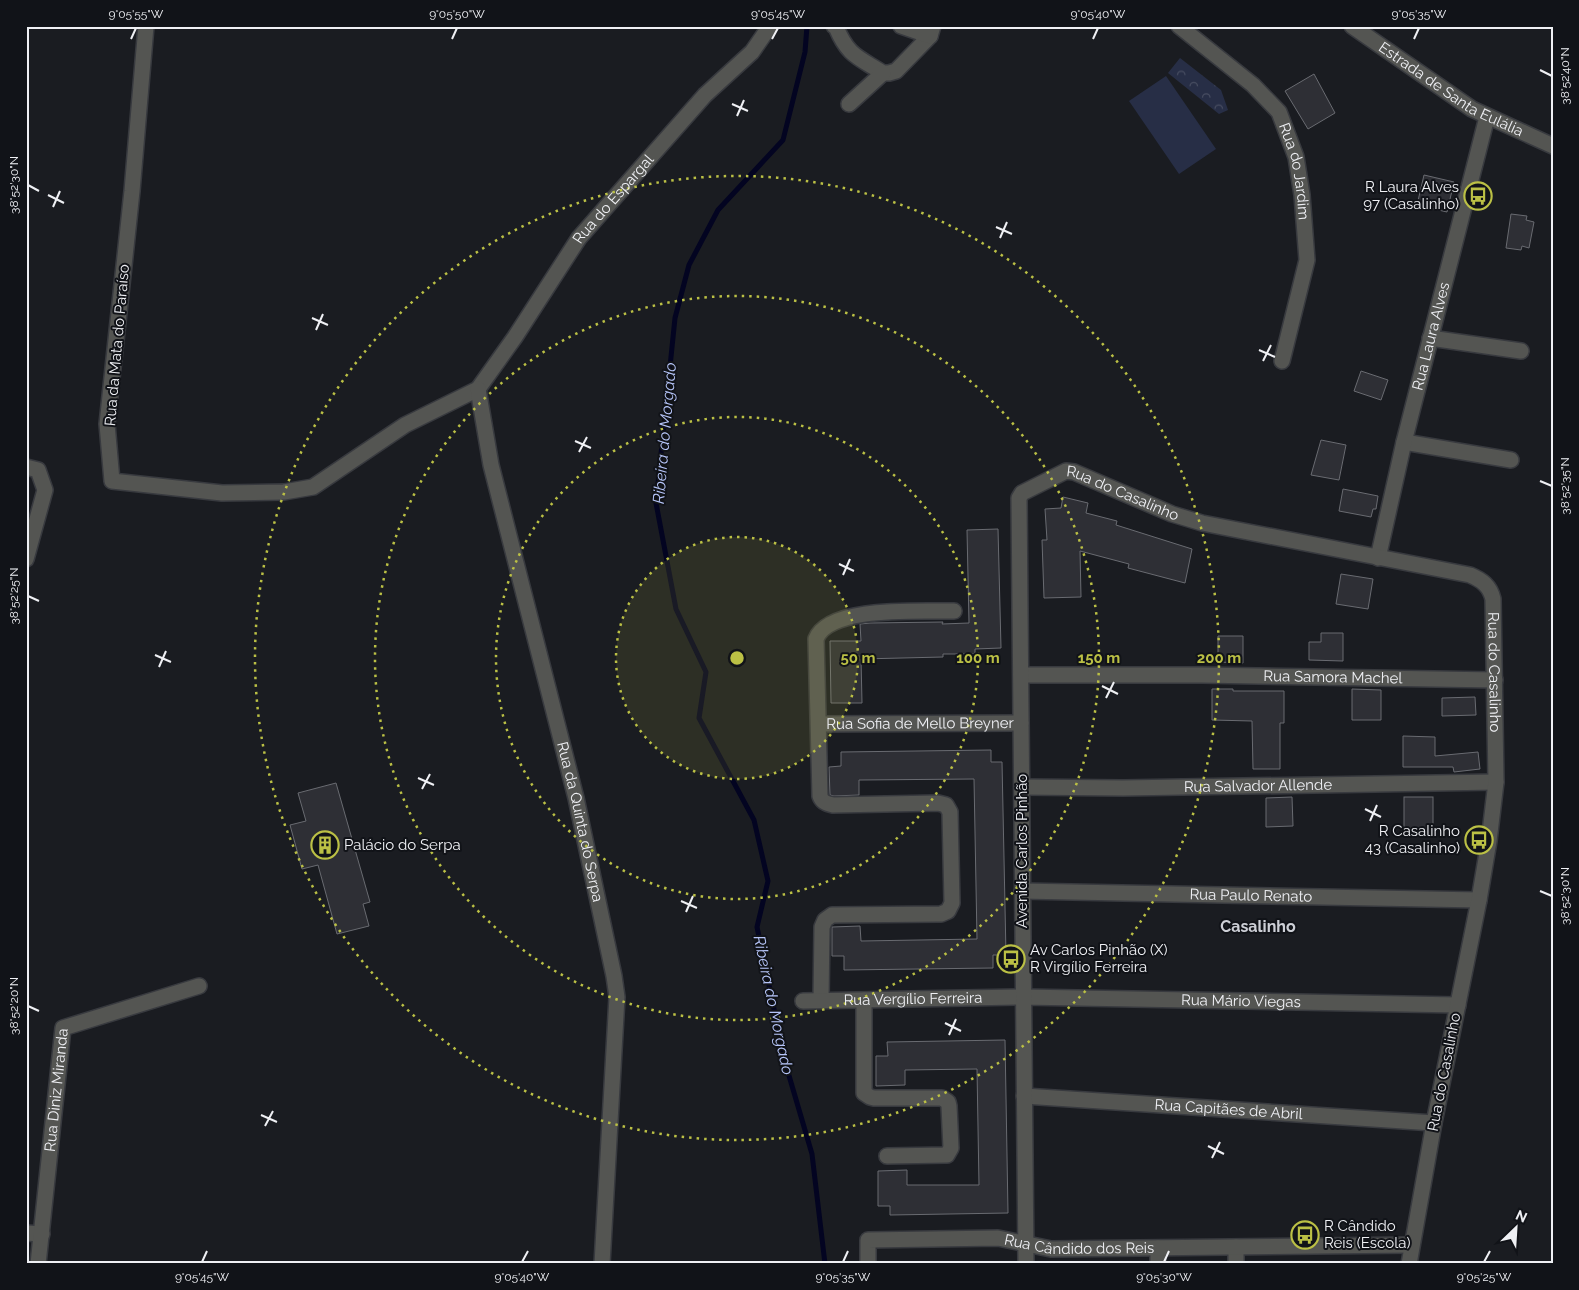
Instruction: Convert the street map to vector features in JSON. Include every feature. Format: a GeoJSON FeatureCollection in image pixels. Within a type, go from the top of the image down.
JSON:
{"type":"FeatureCollection","features":[{"type":"Feature","properties":{"kind":"street","name":"Rua da Mata do Paraíso"},"geometry":{"type":"LineString","coordinates":[[146,26],[132,192],[108,424],[112,481],[222,493],[284,492],[313,487],[405,425],[478,389]]}},
{"type":"Feature","properties":{"kind":"street","name":"Rua do Espargal"},"geometry":{"type":"LineString","coordinates":[[478,389],[515,337],[579,238],[705,95],[752,52],[770,26]]}},
{"type":"Feature","properties":{"kind":"street"},"geometry":{"type":"LineString","coordinates":[[901,26],[932,31]]}},
{"type":"Feature","properties":{"kind":"street","name":"Rua do Jardim"},"geometry":{"type":"LineString","coordinates":[[1179,26],[1253,84],[1278,112],[1296,157],[1302,195],[1307,260],[1282,361]]}},
{"type":"Feature","properties":{"kind":"street","name":"Estrada de Santa Eulália"},"geometry":{"type":"LineString","coordinates":[[1352,26],[1472,109],[1553,146]]}},
{"type":"Feature","properties":{"kind":"street"},"geometry":{"type":"LineString","coordinates":[[836,27],[847,50],[883,73],[890,74],[896,71],[932,31]]}},
{"type":"Feature","properties":{"kind":"street"},"geometry":{"type":"LineString","coordinates":[[849,104],[883,73]]}},
{"type":"Feature","properties":{"kind":"street","name":"Rua Laura Alves"},"geometry":{"type":"LineString","coordinates":[[1378,558],[1404,442],[1487,117]]}},
{"type":"Feature","properties":{"kind":"street"},"geometry":{"type":"LineString","coordinates":[[1430,338],[1522,351]]}},
{"type":"Feature","properties":{"kind":"street","name":"Rua da Quinta do Serpa"},"geometry":{"type":"LineString","coordinates":[[478,389],[491,465],[576,798],[614,976],[617,998],[602,1264]]}},
{"type":"Feature","properties":{"kind":"street"},"geometry":{"type":"LineString","coordinates":[[1404,442],[1511,460]]}},
{"type":"Feature","properties":{"kind":"street"},"geometry":{"type":"LineString","coordinates":[[26,467],[38,470],[45,490],[26,559]]}},
{"type":"Feature","properties":{"kind":"street","name":"Rua do Casalinho"},"geometry":{"type":"LineString","coordinates":[[1019,498],[1022,493],[1047,480],[1063,472],[1070,472],[1172,514],[1202,523],[1470,575],[1486,584],[1491,592],[1493,599],[1496,782],[1489,841],[1434,1123],[1409,1264]]}},
{"type":"Feature","properties":{"kind":"street","name":"Avenida Carlos Pinhão"},"geometry":{"type":"LineString","coordinates":[[1019,498],[1026,1264]]}},
{"type":"Feature","properties":{"kind":"street"},"geometry":{"type":"LineString","coordinates":[[821,1000],[822,927],[828,917],[832,915],[941,914],[948,911],[952,903],[950,812],[946,805],[938,803],[832,804],[824,802],[820,796],[816,639],[824,627],[846,617],[863,614],[954,611]]}},
{"type":"Feature","properties":{"kind":"street","name":"Rua Samora Machel"},"geometry":{"type":"LineString","coordinates":[[1021,675],[1201,675],[1495,680]]}},
{"type":"Feature","properties":{"kind":"street","name":"Rua Sofia de Mello Breyner"},"geometry":{"type":"LineString","coordinates":[[819,724],[1021,723]]}},
{"type":"Feature","properties":{"kind":"street","name":"Rua Salvador Allende"},"geometry":{"type":"LineString","coordinates":[[1022,787],[1123,788],[1496,782]]}},
{"type":"Feature","properties":{"kind":"street","name":"Rua Paulo Renato"},"geometry":{"type":"LineString","coordinates":[[1022,891],[1479,900]]}},
{"type":"Feature","properties":{"kind":"street","name":"Rua Diniz Miranda"},"geometry":{"type":"LineString","coordinates":[[38,1264],[63,1028],[199,986]]}},
{"type":"Feature","properties":{"kind":"street","name":"Rua Vergílio Ferreira"},"geometry":{"type":"LineString","coordinates":[[803,1001],[1023,996]]}},
{"type":"Feature","properties":{"kind":"street","name":"Rua Mário Viegas"},"geometry":{"type":"LineString","coordinates":[[1023,996],[1458,1005]]}},
{"type":"Feature","properties":{"kind":"street"},"geometry":{"type":"LineString","coordinates":[[864,1000],[864,1093],[874,1098],[942,1098],[948,1102],[949,1106],[951,1148],[948,1155],[887,1156]]}},
{"type":"Feature","properties":{"kind":"street","name":"Rua Capitães de Abril"},"geometry":{"type":"LineString","coordinates":[[1024,1096],[1434,1123]]}},
{"type":"Feature","properties":{"kind":"street"},"geometry":{"type":"LineString","coordinates":[[26,1233],[42,1234]]}},
{"type":"Feature","properties":{"kind":"street","name":"Rua Cândido dos Reis"},"geometry":{"type":"LineString","coordinates":[[868,1264],[868,1240],[998,1238],[1051,1249],[1412,1246]]}},
{"type":"Feature","properties":{"kind":"street"},"geometry":{"type":"LineString","coordinates":[[1236,1247],[1236,1264]]}},
{"type":"Feature","properties":{"kind":"street"},"geometry":{"type":"LineString","coordinates":[[1158,1248],[1158,1264]]}},
{"type":"Feature","properties":{"kind":"green space"},"geometry":{"type":"Polygon","coordinates":[[[1180,58],[1221,90],[1228,110],[1219,114],[1168,73],[1180,58]]]}},
{"type":"Feature","properties":{"kind":"green space"},"geometry":{"type":"Polygon","coordinates":[[[1166,76],[1216,149],[1179,174],[1129,101],[1166,76]]]}},
{"type":"Feature","properties":{"kind":"building"},"geometry":{"type":"Polygon","coordinates":[[[1314,74],[1335,113],[1308,129],[1285,91],[1314,74]]]}},
{"type":"Feature","properties":{"kind":"building"},"geometry":{"type":"Polygon","coordinates":[[[1424,175],[1454,182],[1447,212],[1417,205],[1424,175]]]}},
{"type":"Feature","properties":{"kind":"building"},"geometry":{"type":"Polygon","coordinates":[[[1511,214],[1527,216],[1526,220],[1534,222],[1529,248],[1522,246],[1521,250],[1506,248],[1511,214]]]}},
{"type":"Feature","properties":{"kind":"building"},"geometry":{"type":"Polygon","coordinates":[[[1361,371],[1388,380],[1381,400],[1354,391],[1361,371]]]}},
{"type":"Feature","properties":{"kind":"building"},"geometry":{"type":"Polygon","coordinates":[[[1321,440],[1346,445],[1339,480],[1311,475],[1321,440]]]}},
{"type":"Feature","properties":{"kind":"building"},"geometry":{"type":"Polygon","coordinates":[[[1343,489],[1378,496],[1376,509],[1373,509],[1371,517],[1339,511],[1343,489]]]}},
{"type":"Feature","properties":{"kind":"building"},"geometry":{"type":"Polygon","coordinates":[[[1063,497],[1088,503],[1086,513],[1117,521],[1116,525],[1192,549],[1185,583],[1128,568],[1129,564],[1080,551],[1081,597],[1044,598],[1042,540],[1047,540],[1045,509],[1061,508],[1063,497]]]}},
{"type":"Feature","properties":{"kind":"building"},"geometry":{"type":"Polygon","coordinates":[[[998,529],[1001,648],[975,649],[975,654],[943,654],[943,657],[861,659],[862,703],[831,703],[830,641],[861,641],[860,624],[969,623],[967,530],[998,529]]]}},
{"type":"Feature","properties":{"kind":"building"},"geometry":{"type":"Polygon","coordinates":[[[1341,574],[1373,579],[1368,609],[1336,604],[1341,574]]]}},
{"type":"Feature","properties":{"kind":"building"},"geometry":{"type":"Polygon","coordinates":[[[1321,633],[1343,633],[1343,661],[1309,660],[1309,642],[1321,642],[1321,633]]]}},
{"type":"Feature","properties":{"kind":"building"},"geometry":{"type":"Polygon","coordinates":[[[1218,636],[1243,636],[1243,663],[1218,662],[1218,636]]]}},
{"type":"Feature","properties":{"kind":"building"},"geometry":{"type":"Polygon","coordinates":[[[1212,689],[1284,691],[1284,723],[1280,723],[1280,769],[1253,769],[1252,721],[1212,720],[1212,689]]]}},
{"type":"Feature","properties":{"kind":"building"},"geometry":{"type":"Polygon","coordinates":[[[1352,689],[1381,690],[1381,720],[1352,720],[1352,689]]]}},
{"type":"Feature","properties":{"kind":"building"},"geometry":{"type":"Polygon","coordinates":[[[1475,697],[1476,715],[1442,716],[1442,698],[1475,697]]]}},
{"type":"Feature","properties":{"kind":"building"},"geometry":{"type":"Polygon","coordinates":[[[1403,736],[1435,737],[1435,756],[1478,752],[1480,769],[1454,772],[1453,767],[1403,767],[1403,736]]]}},
{"type":"Feature","properties":{"kind":"building"},"geometry":{"type":"Polygon","coordinates":[[[991,750],[991,762],[1002,762],[1006,955],[993,955],[993,968],[844,970],[844,956],[832,956],[832,927],[860,926],[861,941],[977,939],[974,779],[859,780],[859,795],[834,796],[830,795],[829,767],[841,766],[841,752],[991,750]]]}},
{"type":"Feature","properties":{"kind":"building","name":"Palácio do Serpa"},"geometry":{"type":"Polygon","coordinates":[[[336,783],[370,902],[363,904],[369,926],[337,934],[318,865],[302,869],[290,825],[306,821],[298,793],[336,783]]]}},
{"type":"Feature","properties":{"kind":"building"},"geometry":{"type":"Polygon","coordinates":[[[1292,797],[1293,826],[1266,827],[1266,798],[1292,797]]]}},
{"type":"Feature","properties":{"kind":"building"},"geometry":{"type":"Polygon","coordinates":[[[1404,797],[1433,797],[1433,828],[1404,828],[1404,797]]]}},
{"type":"Feature","properties":{"kind":"building"},"geometry":{"type":"Polygon","coordinates":[[[1005,1040],[1008,1213],[890,1215],[890,1206],[878,1206],[878,1171],[907,1170],[907,1185],[979,1185],[977,1069],[905,1070],[905,1085],[876,1086],[876,1056],[888,1056],[887,1042],[1005,1040]]]}},
{"type":"Feature","properties":{"kind":"waterway","name":"Ribeira do Morgado"},"geometry":{"type":"LineString","coordinates":[[807,26],[805,52],[783,140],[718,210],[689,265],[675,318],[656,503],[676,609],[706,672],[699,718],[754,820],[768,881],[757,927],[785,1062],[812,1154],[825,1264]]}},
{"type":"Feature","properties":{"kind":"place","name":"R Laura Alves 97 (Casalinho)"},"geometry":{"type":"Point","coordinates":[1478,196]}},
{"type":"Feature","properties":{"kind":"place","name":"R Casalinho 43 (Casalinho)"},"geometry":{"type":"Point","coordinates":[1479,840]}},
{"type":"Feature","properties":{"kind":"place","name":"Palácio do Serpa"},"geometry":{"type":"Point","coordinates":[325,845]}},
{"type":"Feature","properties":{"kind":"place","name":"Av Carlos Pinhão (X) R Virgílio Ferreira"},"geometry":{"type":"Point","coordinates":[1011,959]}},
{"type":"Feature","properties":{"kind":"place","name":"R Cândido Reis (Escola)"},"geometry":{"type":"Point","coordinates":[1305,1235]}},
{"type":"Feature","properties":{"kind":"district","name":"Casalinho"},"geometry":{"type":"Point","coordinates":[1258,926]}}]}
